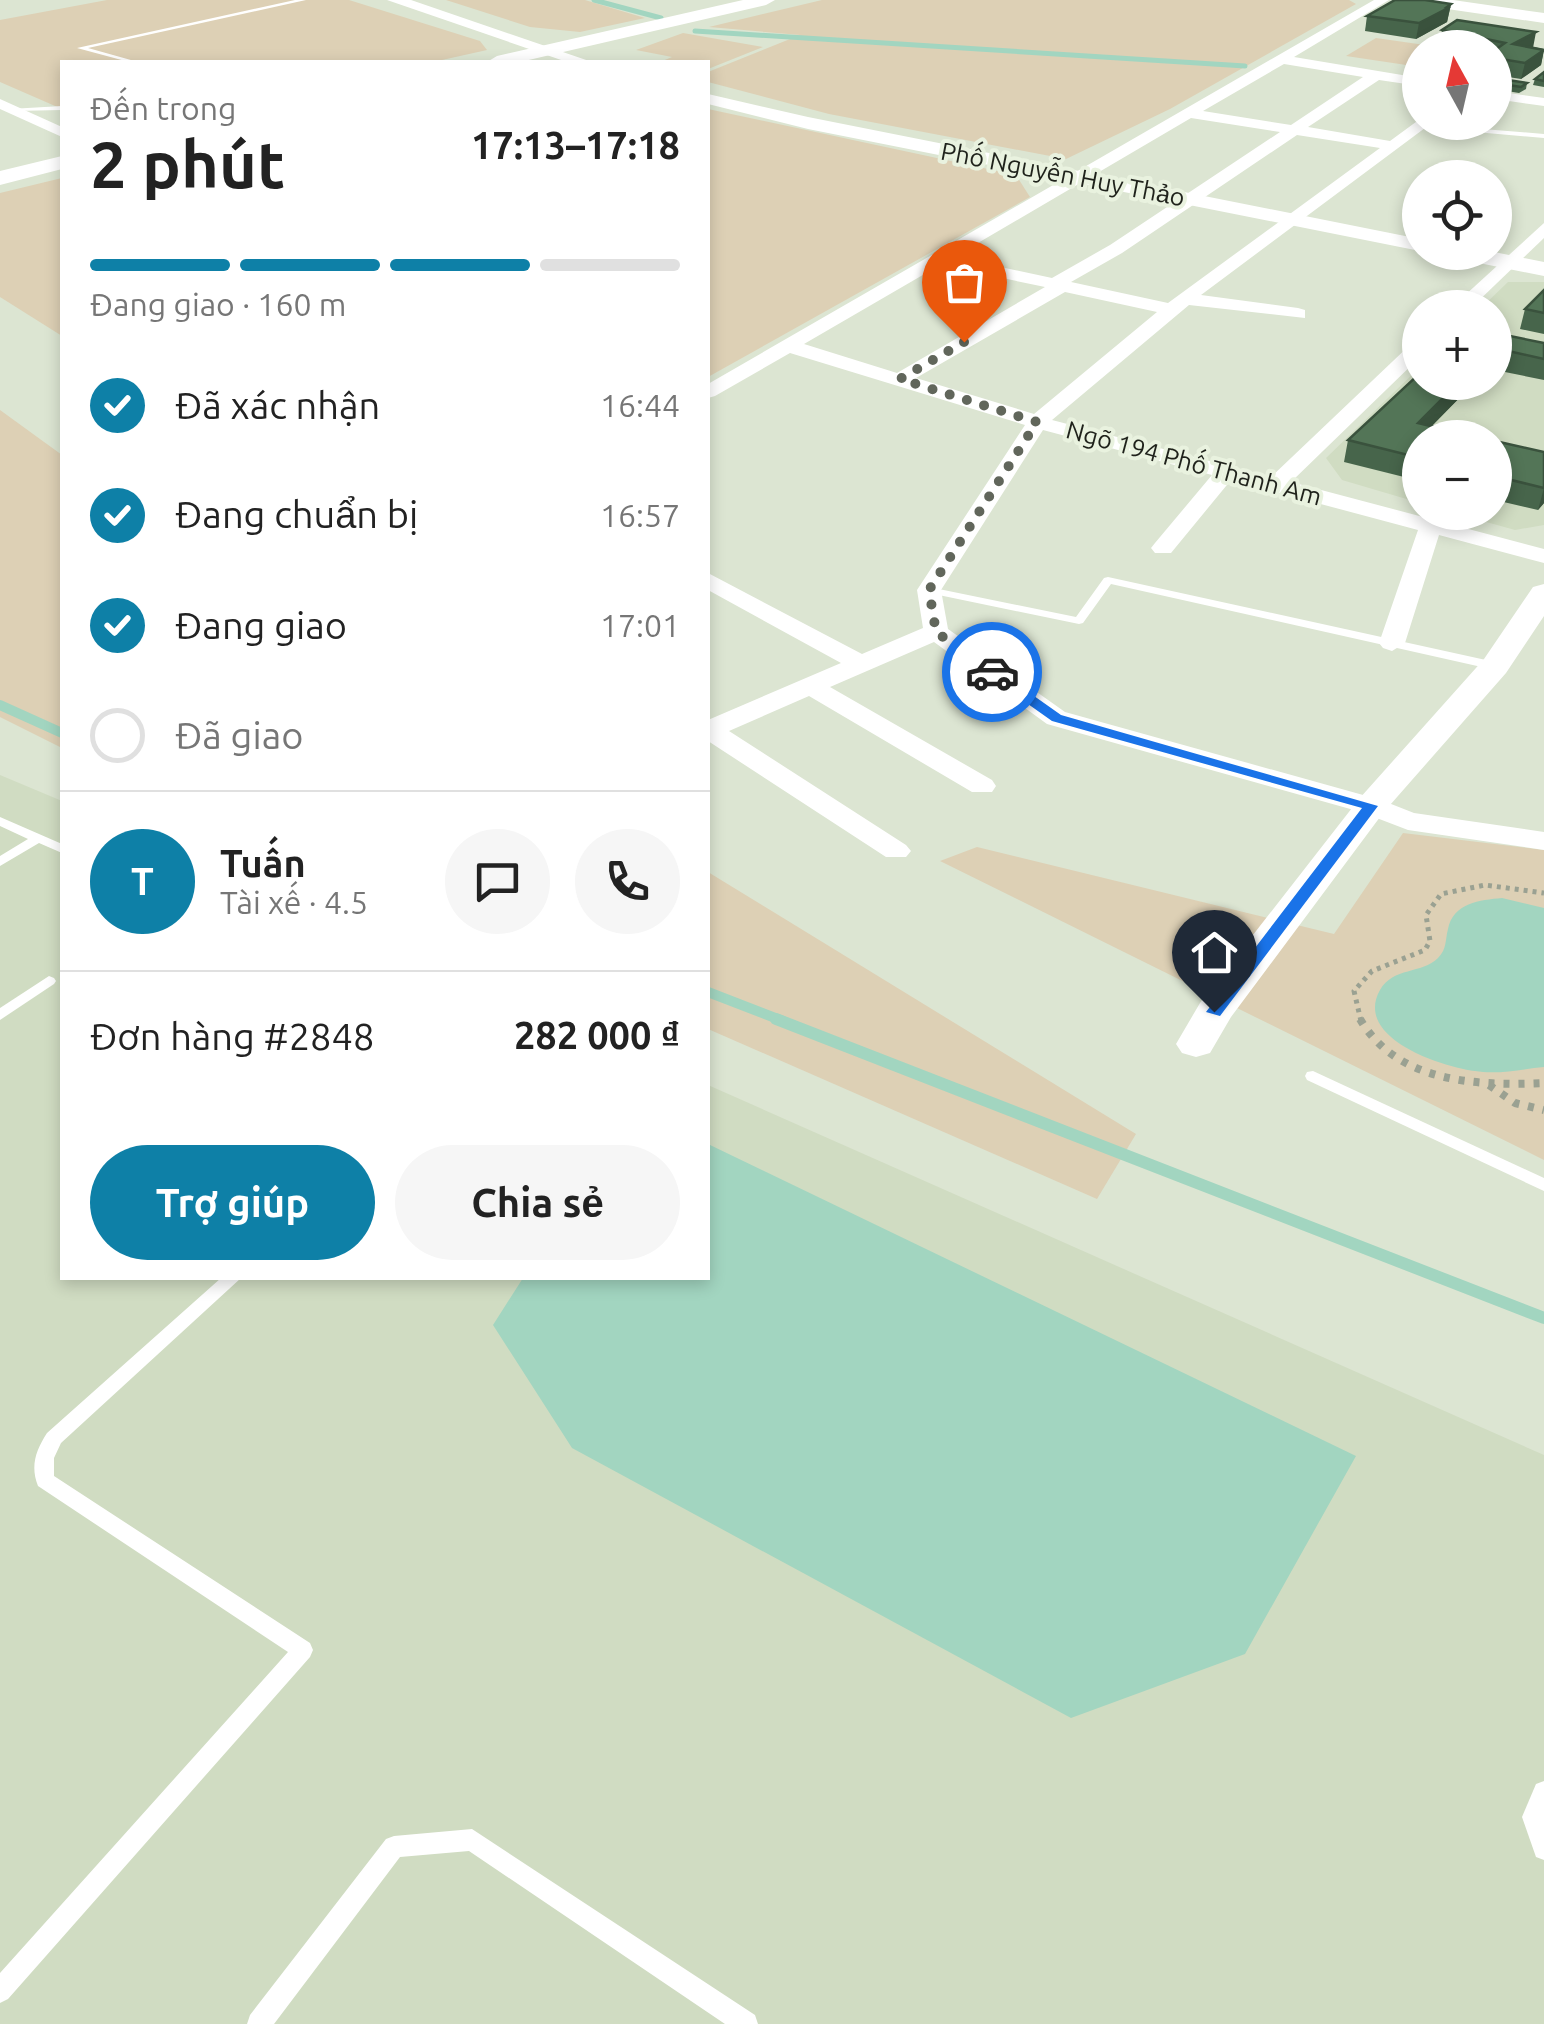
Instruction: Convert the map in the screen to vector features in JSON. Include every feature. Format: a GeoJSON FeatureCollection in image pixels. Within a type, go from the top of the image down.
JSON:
{"type":"FeatureCollection","features":[{"type":"Feature","properties":{"kind":"main road"},"geometry":{"type":"LineString","coordinates":[[506,60],[766,0]]}},
{"type":"Feature","properties":{"kind":"main road"},"geometry":{"type":"LineString","coordinates":[[0,178],[60,163]]}},
{"type":"Feature","properties":{"kind":"street"},"geometry":{"type":"LineString","coordinates":[[395,0],[576,60]]}},
{"type":"Feature","properties":{"kind":"street"},"geometry":{"type":"LineString","coordinates":[[710,391],[1286,60],[1383,0]]}},
{"type":"Feature","properties":{"kind":"street"},"geometry":{"type":"LineString","coordinates":[[1420,0],[1544,18]]}},
{"type":"Feature","properties":{"kind":"street"},"geometry":{"type":"LineString","coordinates":[[1286,60],[1402,80]]}},
{"type":"Feature","properties":{"kind":"street"},"geometry":{"type":"LineString","coordinates":[[900,379],[1116,249],[1376,76]]}},
{"type":"Feature","properties":{"kind":"street"},"geometry":{"type":"LineString","coordinates":[[1512,97],[1544,102]]}},
{"type":"Feature","properties":{"kind":"street","name":"Phố Nguyễn Huy Thảo"},"geometry":{"type":"LineString","coordinates":[[710,99],[1402,241]]}},
{"type":"Feature","properties":{"kind":"street"},"geometry":{"type":"LineString","coordinates":[[4,105],[60,132]]}},
{"type":"Feature","properties":{"kind":"street"},"geometry":{"type":"LineString","coordinates":[[1190,112],[1394,146]]}},
{"type":"Feature","properties":{"kind":"street"},"geometry":{"type":"LineString","coordinates":[[1402,140],[1179,304],[1037,422],[929,590],[936,632],[1056,718],[1371,806],[1408,821],[1544,841]]}},
{"type":"Feature","properties":{"kind":"street"},"geometry":{"type":"LineString","coordinates":[[1512,258],[1544,228]]}},
{"type":"Feature","properties":{"kind":"street"},"geometry":{"type":"LineString","coordinates":[[938,259],[1058,285],[1179,304],[1298,314]]}},
{"type":"Feature","properties":{"kind":"street"},"geometry":{"type":"LineString","coordinates":[[1512,263],[1544,270]]}},
{"type":"Feature","properties":{"kind":"street"},"geometry":{"type":"LineString","coordinates":[[1479,290],[1500,270]]}},
{"type":"Feature","properties":{"kind":"street","name":"Ngõ 194 Phố Thanh Am"},"geometry":{"type":"LineString","coordinates":[[789,346],[1037,422],[1402,518]]}},
{"type":"Feature","properties":{"kind":"street"},"geometry":{"type":"LineString","coordinates":[[1276,484],[1402,363]]}},
{"type":"Feature","properties":{"kind":"street"},"geometry":{"type":"LineString","coordinates":[[1163,548],[1228,471]]}},
{"type":"Feature","properties":{"kind":"street"},"geometry":{"type":"LineString","coordinates":[[1392,643],[1429,530]]}},
{"type":"Feature","properties":{"kind":"street","name":"Ngõ 194 Phố Thanh Am"},"geometry":{"type":"LineString","coordinates":[[1445,530],[1544,556]]}},
{"type":"Feature","properties":{"kind":"street"},"geometry":{"type":"LineString","coordinates":[[710,581],[861,664]]}},
{"type":"Feature","properties":{"kind":"street"},"geometry":{"type":"LineString","coordinates":[[1196,1044],[1214,1012],[1371,806],[1495,666],[1544,593]]}},
{"type":"Feature","properties":{"kind":"street"},"geometry":{"type":"LineString","coordinates":[[710,728],[936,632]]}},
{"type":"Feature","properties":{"kind":"street"},"geometry":{"type":"LineString","coordinates":[[810,686],[982,786]]}},
{"type":"Feature","properties":{"kind":"street"},"geometry":{"type":"LineString","coordinates":[[710,730],[896,851]]}},
{"type":"Feature","properties":{"kind":"lane"},"geometry":{"type":"LineString","coordinates":[[127,60],[80,48],[303,0]]}},
{"type":"Feature","properties":{"kind":"lane"},"geometry":{"type":"LineString","coordinates":[[4,105],[60,108]]}},
{"type":"Feature","properties":{"kind":"lane"},"geometry":{"type":"LineString","coordinates":[[1512,133],[1544,136]]}},
{"type":"Feature","properties":{"kind":"lane"},"geometry":{"type":"LineString","coordinates":[[929,590],[1079,621],[1108,580],[1495,666]]}},
{"type":"Feature","properties":{"kind":"lane"},"geometry":{"type":"LineString","coordinates":[[0,822],[60,848]]}},
{"type":"Feature","properties":{"kind":"lane"},"geometry":{"type":"LineString","coordinates":[[0,862],[38,838]]}},
{"type":"Feature","properties":{"kind":"lane"},"geometry":{"type":"LineString","coordinates":[[0,1015],[49,981]]}},
{"type":"Feature","properties":{"kind":"lane"},"geometry":{"type":"LineString","coordinates":[[1313,1076],[1544,1184]]}},
{"type":"Feature","properties":{"kind":"lane"},"geometry":{"type":"LineString","coordinates":[[0,1991],[303,1650],[45,1480],[42,1466],[54,1438],[230,1280]]}},
{"type":"Feature","properties":{"kind":"lane"},"geometry":{"type":"LineString","coordinates":[[1544,1791],[1534,1816],[1544,1848]]}},
{"type":"Feature","properties":{"kind":"lane"},"geometry":{"type":"LineString","coordinates":[[259,2024],[394,1848],[472,1840],[746,2024]]}},
{"type":"Feature","properties":{"kind":"path"},"geometry":{"type":"LineString","coordinates":[[1544,893],[1485,884],[1441,894],[1426,916],[1430,942],[1425,950],[1372,971],[1354,991],[1355,1014],[1365,1033],[1386,1052],[1421,1071],[1489,1085],[1544,1084]]}},
{"type":"Feature","properties":{"kind":"path"},"geometry":{"type":"LineString","coordinates":[[1489,1085],[1514,1102],[1544,1110]]}},
{"type":"Feature","properties":{"kind":"shaded area"},"geometry":{"type":"Polygon","coordinates":[[[107,0],[349,0],[480,41],[487,50],[442,60],[60,60],[60,108],[0,82],[0,20],[107,0]]]}},
{"type":"Feature","properties":{"kind":"shaded area"},"geometry":{"type":"Polygon","coordinates":[[[446,0],[585,0],[645,18],[580,32],[530,27],[446,0]]]}},
{"type":"Feature","properties":{"kind":"shaded area"},"geometry":{"type":"Polygon","coordinates":[[[822,0],[1349,0],[1356,4],[1170,109],[1066,159],[829,114],[710,83],[710,71],[800,35],[709,27],[822,0]]]}},
{"type":"Feature","properties":{"kind":"shaded area"},"geometry":{"type":"Polygon","coordinates":[[[683,33],[763,47],[710,68],[710,60],[665,60],[672,57],[636,50],[683,33]]]}},
{"type":"Feature","properties":{"kind":"shaded area"},"geometry":{"type":"Polygon","coordinates":[[[1376,38],[1402,42],[1402,64],[1346,56],[1376,38]]]}},
{"type":"Feature","properties":{"kind":"shaded area"},"geometry":{"type":"Polygon","coordinates":[[[710,109],[1016,175],[1030,197],[710,376],[710,109]]]}},
{"type":"Feature","properties":{"kind":"shaded area"},"geometry":{"type":"Polygon","coordinates":[[[60,178],[60,335],[0,297],[0,193],[60,178]]]}},
{"type":"Feature","properties":{"kind":"shaded area"},"geometry":{"type":"Polygon","coordinates":[[[1508,282],[1544,282],[1544,525],[1512,529],[1512,420],[1402,420],[1402,498],[1342,480],[1326,458],[1402,384],[1402,400],[1512,400],[1512,290],[1500,290],[1508,282]]]}},
{"type":"Feature","properties":{"kind":"shaded area"},"geometry":{"type":"Polygon","coordinates":[[[0,410],[60,454],[60,747],[0,717],[0,410]]]}},
{"type":"Feature","properties":{"kind":"shaded area"},"geometry":{"type":"Polygon","coordinates":[[[0,775],[60,800],[60,1280],[710,1280],[710,1086],[1544,1455],[1544,2024],[0,2024],[0,775]]]}},
{"type":"Feature","properties":{"kind":"shaded area"},"geometry":{"type":"Polygon","coordinates":[[[1403,833],[1544,850],[1544,1160],[940,861],[977,847],[1334,934],[1403,833]]]}},
{"type":"Feature","properties":{"kind":"shaded area"},"geometry":{"type":"Polygon","coordinates":[[[710,873],[1136,1134],[1097,1199],[710,1030],[710,873]]]}},
{"type":"Feature","properties":{"kind":"shaded area"},"geometry":{"type":"Polygon","coordinates":[[[1502,898],[1544,908],[1544,1067],[1492,1072],[1460,1068],[1423,1056],[1389,1036],[1375,1007],[1380,990],[1392,978],[1438,958],[1451,920],[1461,908],[1502,898]]]}},
{"type":"Feature","properties":{"kind":"shaded area"},"geometry":{"type":"Polygon","coordinates":[[[710,1145],[1356,1456],[1245,1654],[1071,1718],[572,1448],[493,1325],[522,1280],[710,1280],[710,1145]]]}},
{"type":"Feature","properties":{"kind":"building"},"geometry":{"type":"Polygon","coordinates":[[[1395,0],[1451,4],[1419,23],[1367,16],[1395,0]]]}},
{"type":"Feature","properties":{"kind":"building"},"geometry":{"type":"Polygon","coordinates":[[[1457,20],[1536,32],[1513,44],[1544,50],[1525,63],[1512,61],[1512,30],[1442,30],[1457,20]]]}},
{"type":"Feature","properties":{"kind":"building"},"geometry":{"type":"Polygon","coordinates":[[[1544,290],[1544,313],[1525,309],[1544,290]]]}},
{"type":"Feature","properties":{"kind":"building"},"geometry":{"type":"Polygon","coordinates":[[[1512,336],[1544,343],[1544,359],[1512,352],[1512,336]]]}},
{"type":"Feature","properties":{"kind":"building"},"geometry":{"type":"Polygon","coordinates":[[[1402,390],[1402,400],[1441,400],[1421,420],[1402,420],[1402,454],[1348,440],[1402,390]]]}},
{"type":"Feature","properties":{"kind":"building"},"geometry":{"type":"Polygon","coordinates":[[[1512,445],[1544,452],[1544,488],[1512,480],[1512,445]]]}},
{"type":"Feature","properties":{"kind":"waterway"},"geometry":{"type":"LineString","coordinates":[[594,0],[661,18]]}},
{"type":"Feature","properties":{"kind":"waterway"},"geometry":{"type":"LineString","coordinates":[[695,31],[1245,66]]}},
{"type":"Feature","properties":{"kind":"waterway"},"geometry":{"type":"LineString","coordinates":[[0,705],[60,732]]}},
{"type":"Feature","properties":{"kind":"waterway"},"geometry":{"type":"LineString","coordinates":[[710,993],[783,1021]]}},
{"type":"Feature","properties":{"kind":"waterway"},"geometry":{"type":"LineString","coordinates":[[776,1019],[1544,1318]]}},
{"type":"Feature","properties":{"kind":"way so far"},"geometry":{"type":"LineString","coordinates":[[964,342],[900,379],[1037,422],[929,590],[936,632],[992,672]]}},
{"type":"Feature","properties":{"kind":"route"},"geometry":{"type":"LineString","coordinates":[[992,672],[1056,718],[1371,806],[1214,1012]]}}]}
